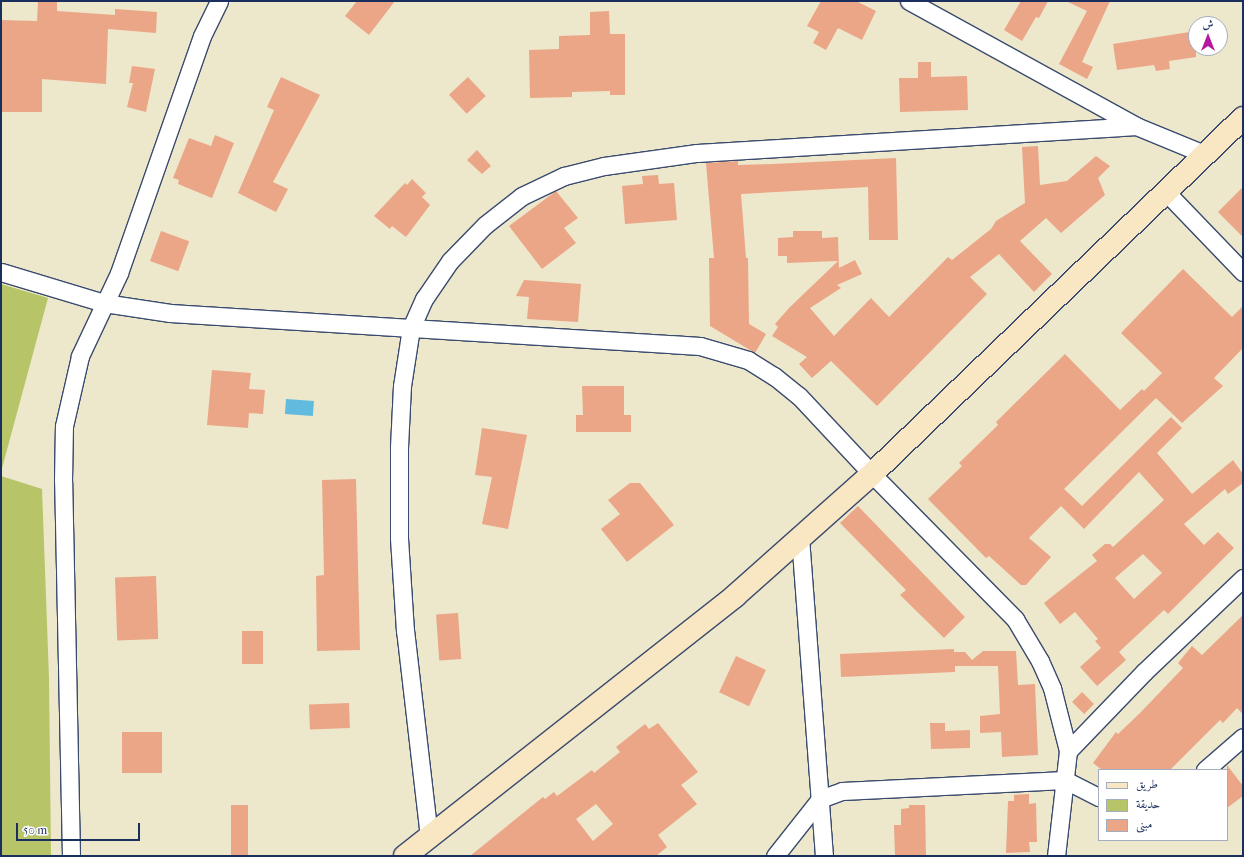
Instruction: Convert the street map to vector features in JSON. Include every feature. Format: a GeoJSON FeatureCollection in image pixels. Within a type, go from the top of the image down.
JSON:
{"type":"FeatureCollection","features":[{"type":"Feature","properties":{"kind":"main road"},"geometry":{"type":"LineString","coordinates":[[405,856],[736,596],[872,474],[1243,118]]}},
{"type":"Feature","properties":{"kind":"street"},"geometry":{"type":"LineString","coordinates":[[71,856],[63,481],[64,426],[80,356],[104,303],[120,273],[202,36],[219,1]]}},
{"type":"Feature","properties":{"kind":"street"},"geometry":{"type":"LineString","coordinates":[[909,1],[1136,126],[1204,154]]}},
{"type":"Feature","properties":{"kind":"street"},"geometry":{"type":"LineString","coordinates":[[429,837],[405,631],[399,537],[399,439],[406,352],[411,328],[424,299],[450,261],[485,225],[522,196],[564,176],[604,166],[697,153],[1136,126]]}},
{"type":"Feature","properties":{"kind":"street"},"geometry":{"type":"LineString","coordinates":[[1166,192],[1243,272]]}},
{"type":"Feature","properties":{"kind":"street"},"geometry":{"type":"LineString","coordinates":[[1,272],[104,303],[170,313],[700,346],[748,360],[774,376],[799,396],[872,474],[1015,619],[1040,661],[1052,688],[1068,751],[1056,856]]}},
{"type":"Feature","properties":{"kind":"street"},"geometry":{"type":"LineString","coordinates":[[800,537],[824,856]]}},
{"type":"Feature","properties":{"kind":"street"},"geometry":{"type":"LineString","coordinates":[[1068,751],[1144,672],[1243,578]]}},
{"type":"Feature","properties":{"kind":"street"},"geometry":{"type":"LineString","coordinates":[[1206,769],[1243,737]]}},
{"type":"Feature","properties":{"kind":"street"},"geometry":{"type":"LineString","coordinates":[[776,856],[820,798],[842,791],[1065,780],[1098,796]]}},
{"type":"Feature","properties":{"kind":"green space"},"geometry":{"type":"Polygon","coordinates":[[[1,284],[48,298],[1,472],[1,284]]]}},
{"type":"Feature","properties":{"kind":"green space"},"geometry":{"type":"Polygon","coordinates":[[[1,476],[42,489],[49,678],[51,856],[1,856],[1,476]]]}},
{"type":"Feature","properties":{"kind":"water"},"geometry":{"type":"Polygon","coordinates":[[[286,399],[314,401],[313,416],[285,414],[286,399]]]}},
{"type":"Feature","properties":{"kind":"building"},"geometry":{"type":"Polygon","coordinates":[[[38,1],[57,1],[57,11],[115,15],[115,9],[157,12],[156,33],[108,29],[106,84],[42,79],[42,112],[1,112],[1,20],[37,21],[38,1]]]}},
{"type":"Feature","properties":{"kind":"building"},"geometry":{"type":"Polygon","coordinates":[[[357,1],[395,1],[369,35],[345,16],[357,1]]]}},
{"type":"Feature","properties":{"kind":"building"},"geometry":{"type":"Polygon","coordinates":[[[821,1],[856,1],[876,11],[862,40],[838,28],[826,50],[813,43],[819,32],[807,26],[821,1]]]}},
{"type":"Feature","properties":{"kind":"building"},"geometry":{"type":"Polygon","coordinates":[[[1021,1],[1048,1],[1039,18],[1036,17],[1022,41],[1004,30],[1021,1]]]}},
{"type":"Feature","properties":{"kind":"building"},"geometry":{"type":"Polygon","coordinates":[[[1066,1],[1110,1],[1082,62],[1093,67],[1087,79],[1059,64],[1087,11],[1066,1]]]}},
{"type":"Feature","properties":{"kind":"building"},"geometry":{"type":"Polygon","coordinates":[[[609,11],[610,34],[625,34],[625,95],[610,95],[610,91],[572,92],[572,97],[530,98],[529,50],[559,49],[559,36],[590,35],[590,12],[609,11]]]}},
{"type":"Feature","properties":{"kind":"building"},"geometry":{"type":"Polygon","coordinates":[[[1188,32],[1188,56],[1196,57],[1169,61],[1170,69],[1156,71],[1154,65],[1117,70],[1113,44],[1188,32]]]}},
{"type":"Feature","properties":{"kind":"building"},"geometry":{"type":"Polygon","coordinates":[[[918,62],[931,62],[931,77],[967,76],[968,110],[900,112],[899,78],[918,78],[918,62]]]}},
{"type":"Feature","properties":{"kind":"building"},"geometry":{"type":"Polygon","coordinates":[[[132,66],[155,69],[146,112],[127,107],[133,83],[129,83],[132,66]]]}},
{"type":"Feature","properties":{"kind":"building"},"geometry":{"type":"Polygon","coordinates":[[[281,77],[320,95],[273,182],[288,189],[276,212],[238,193],[274,110],[267,107],[281,77]]]}},
{"type":"Feature","properties":{"kind":"building"},"geometry":{"type":"Polygon","coordinates":[[[468,77],[486,96],[467,114],[449,95],[468,77]]]}},
{"type":"Feature","properties":{"kind":"building"},"geometry":{"type":"Polygon","coordinates":[[[215,135],[234,143],[212,198],[178,184],[179,180],[173,178],[189,138],[211,146],[215,135]]]}},
{"type":"Feature","properties":{"kind":"building"},"geometry":{"type":"Polygon","coordinates":[[[1038,146],[1040,185],[1067,181],[1096,156],[1110,166],[1098,178],[1105,195],[1061,233],[1046,218],[1020,241],[1052,274],[1034,292],[999,254],[970,277],[987,294],[877,406],[831,361],[812,378],[799,364],[807,357],[772,336],[778,327],[775,324],[789,308],[838,261],[787,263],[787,256],[778,256],[778,238],[793,237],[793,231],[822,231],[822,238],[838,237],[839,268],[855,260],[862,274],[837,285],[841,288],[810,308],[834,336],[871,298],[889,317],[948,257],[952,260],[991,229],[996,221],[1025,203],[1022,147],[1038,146]]]}},
{"type":"Feature","properties":{"kind":"building"},"geometry":{"type":"Polygon","coordinates":[[[477,150],[491,166],[482,174],[467,160],[477,150]]]}},
{"type":"Feature","properties":{"kind":"building"},"geometry":{"type":"Polygon","coordinates":[[[896,158],[898,240],[869,240],[868,187],[741,194],[746,258],[748,258],[749,324],[766,334],[755,353],[710,326],[709,258],[714,258],[706,163],[738,161],[738,165],[896,158]]]}},
{"type":"Feature","properties":{"kind":"building"},"geometry":{"type":"Polygon","coordinates":[[[658,175],[659,184],[674,183],[677,220],[625,224],[622,186],[643,184],[642,176],[658,175]]]}},
{"type":"Feature","properties":{"kind":"building"},"geometry":{"type":"Polygon","coordinates":[[[412,179],[426,193],[422,197],[430,205],[406,237],[392,226],[390,229],[374,216],[405,183],[407,185],[412,179]]]}},
{"type":"Feature","properties":{"kind":"building"},"geometry":{"type":"Polygon","coordinates":[[[1243,187],[1243,237],[1218,212],[1243,187]]]}},
{"type":"Feature","properties":{"kind":"building"},"geometry":{"type":"Polygon","coordinates":[[[556,191],[578,218],[564,228],[576,243],[542,269],[509,226],[556,191]]]}},
{"type":"Feature","properties":{"kind":"building"},"geometry":{"type":"Polygon","coordinates":[[[161,231],[189,241],[178,271],[150,261],[161,231]]]}},
{"type":"Feature","properties":{"kind":"building"},"geometry":{"type":"Polygon","coordinates":[[[1183,269],[1232,317],[1243,306],[1243,348],[1214,378],[1223,386],[1182,423],[1156,398],[1064,489],[1082,506],[1171,417],[1182,428],[1157,453],[1192,494],[1233,460],[1243,474],[1243,483],[1228,494],[1225,489],[1184,524],[1204,545],[1218,532],[1234,548],[1168,614],[1164,610],[1119,652],[1126,660],[1097,686],[1080,667],[1101,648],[1095,641],[1098,639],[1075,612],[1060,624],[1044,603],[1097,561],[1092,555],[1105,544],[1110,544],[1113,547],[1164,500],[1139,472],[1084,529],[1061,506],[1029,538],[1051,557],[1026,585],[1021,585],[989,556],[986,558],[928,499],[962,466],[959,463],[998,425],[996,422],[1065,354],[1120,410],[1142,389],[1144,391],[1162,373],[1121,333],[1183,269]],[[1143,554],[1115,578],[1134,599],[1162,573],[1143,554]]]}},
{"type":"Feature","properties":{"kind":"building"},"geometry":{"type":"Polygon","coordinates":[[[524,280],[581,284],[578,322],[527,319],[529,297],[516,296],[524,280]]]}},
{"type":"Feature","properties":{"kind":"building"},"geometry":{"type":"Polygon","coordinates":[[[212,370],[251,373],[249,389],[265,390],[263,414],[249,413],[248,428],[207,425],[212,370]]]}},
{"type":"Feature","properties":{"kind":"building"},"geometry":{"type":"Polygon","coordinates":[[[582,386],[624,386],[624,415],[631,415],[631,432],[576,432],[576,415],[583,415],[582,386]]]}},
{"type":"Feature","properties":{"kind":"building"},"geometry":{"type":"Polygon","coordinates":[[[482,428],[527,435],[508,529],[482,524],[492,477],[475,475],[482,428]]]}},
{"type":"Feature","properties":{"kind":"building"},"geometry":{"type":"Polygon","coordinates":[[[356,479],[360,650],[317,651],[316,576],[324,575],[322,480],[356,479]]]}},
{"type":"Feature","properties":{"kind":"building"},"geometry":{"type":"Polygon","coordinates":[[[630,483],[640,483],[674,525],[627,562],[601,529],[620,514],[608,500],[630,483]]]}},
{"type":"Feature","properties":{"kind":"building"},"geometry":{"type":"Polygon","coordinates":[[[858,506],[965,617],[944,638],[900,595],[906,590],[840,523],[858,506]]]}},
{"type":"Feature","properties":{"kind":"building"},"geometry":{"type":"Polygon","coordinates":[[[156,576],[158,639],[117,640],[115,577],[156,576]]]}},
{"type":"Feature","properties":{"kind":"building"},"geometry":{"type":"Polygon","coordinates":[[[458,613],[461,659],[439,660],[436,615],[458,613]]]}},
{"type":"Feature","properties":{"kind":"building"},"geometry":{"type":"Polygon","coordinates":[[[1243,615],[1243,714],[1237,708],[1223,723],[1220,720],[1171,769],[1101,769],[1093,763],[1116,732],[1118,734],[1140,713],[1183,668],[1178,663],[1192,646],[1202,655],[1243,615]]]}},
{"type":"Feature","properties":{"kind":"building"},"geometry":{"type":"Polygon","coordinates":[[[242,631],[263,631],[263,664],[242,664],[242,631]]]}},
{"type":"Feature","properties":{"kind":"building"},"geometry":{"type":"Polygon","coordinates":[[[954,649],[954,652],[965,652],[972,660],[983,651],[1016,651],[1018,685],[1035,684],[1038,755],[1002,757],[1001,732],[980,733],[980,716],[1000,714],[998,666],[955,666],[955,672],[841,677],[840,654],[954,649]]]}},
{"type":"Feature","properties":{"kind":"building"},"geometry":{"type":"Polygon","coordinates":[[[736,656],[766,670],[749,706],[719,692],[736,656]]]}},
{"type":"Feature","properties":{"kind":"building"},"geometry":{"type":"Polygon","coordinates":[[[1082,692],[1094,704],[1084,714],[1072,702],[1082,692]]]}},
{"type":"Feature","properties":{"kind":"building"},"geometry":{"type":"Polygon","coordinates":[[[349,703],[350,728],[310,729],[309,704],[349,703]]]}},
{"type":"Feature","properties":{"kind":"building"},"geometry":{"type":"Polygon","coordinates":[[[658,723],[698,772],[681,785],[697,804],[658,835],[667,847],[656,856],[470,856],[543,797],[545,799],[554,792],[557,796],[592,770],[594,773],[620,752],[616,747],[645,724],[649,729],[658,723]],[[596,804],[576,819],[593,841],[613,824],[596,804]]]}},
{"type":"Feature","properties":{"kind":"building"},"geometry":{"type":"Polygon","coordinates":[[[930,723],[945,723],[945,731],[970,730],[970,748],[931,749],[930,723]]]}},
{"type":"Feature","properties":{"kind":"building"},"geometry":{"type":"Polygon","coordinates":[[[122,732],[162,732],[162,773],[122,773],[122,732]]]}},
{"type":"Feature","properties":{"kind":"building"},"geometry":{"type":"Polygon","coordinates":[[[1227,765],[1243,786],[1243,796],[1228,807],[1228,769],[1227,765]]]}},
{"type":"Feature","properties":{"kind":"building"},"geometry":{"type":"Polygon","coordinates":[[[1029,794],[1029,804],[1036,803],[1037,842],[1029,842],[1030,852],[1006,853],[1008,801],[1014,801],[1014,795],[1029,794]]]}},
{"type":"Feature","properties":{"kind":"building"},"geometry":{"type":"Polygon","coordinates":[[[231,805],[248,805],[248,856],[231,856],[231,805]]]}},
{"type":"Feature","properties":{"kind":"building"},"geometry":{"type":"Polygon","coordinates":[[[909,805],[925,805],[926,856],[895,856],[894,825],[901,825],[901,809],[909,808],[909,805]]]}}]}
